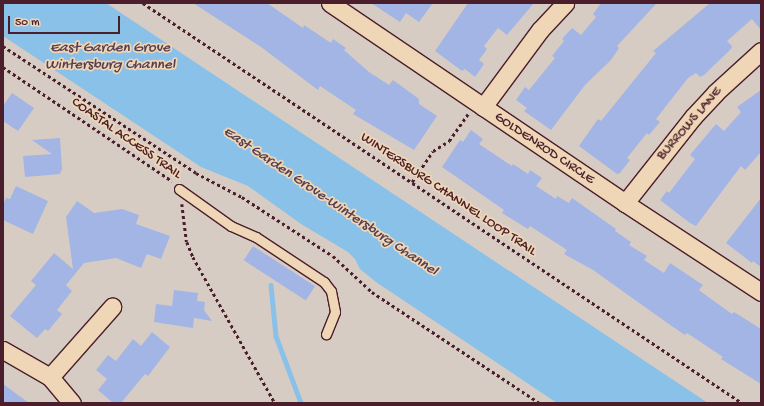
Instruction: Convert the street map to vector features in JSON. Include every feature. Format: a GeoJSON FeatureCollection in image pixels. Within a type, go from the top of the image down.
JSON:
{"type":"FeatureCollection","features":[{"type":"Feature","properties":{"kind":"street","name":"GOLDENROD CIRCLE"},"geometry":{"type":"LineString","coordinates":[[330,3],[625,203],[761,292]]}},
{"type":"Feature","properties":{"kind":"street"},"geometry":{"type":"LineString","coordinates":[[480,105],[540,30],[565,3]]}},
{"type":"Feature","properties":{"kind":"street","name":"BURROWS LANE"},"geometry":{"type":"LineString","coordinates":[[625,203],[693,117],[715,93],[761,51]]}},
{"type":"Feature","properties":{"kind":"street"},"geometry":{"type":"LineString","coordinates":[[50,377],[112,307]]}},
{"type":"Feature","properties":{"kind":"street"},"geometry":{"type":"LineString","coordinates":[[3,350],[50,377],[72,403]]}},
{"type":"Feature","properties":{"kind":"lane"},"geometry":{"type":"LineString","coordinates":[[179,189],[231,226],[256,237],[324,282],[331,291],[335,312],[326,334]]}},
{"type":"Feature","properties":{"kind":"path","name":"WINTERSBURG CHANNEL LOOP TRAIL"},"geometry":{"type":"LineString","coordinates":[[143,3],[742,403]]}},
{"type":"Feature","properties":{"kind":"path"},"geometry":{"type":"LineString","coordinates":[[3,46],[196,173],[242,197],[333,256],[372,292],[540,403]]}},
{"type":"Feature","properties":{"kind":"path","name":"COASTAL ACCESS TRAIL"},"geometry":{"type":"LineString","coordinates":[[3,67],[175,183],[179,189],[187,242],[193,257],[275,403]]}},
{"type":"Feature","properties":{"kind":"path"},"geometry":{"type":"LineString","coordinates":[[412,182],[433,151],[450,140],[480,105]]}},
{"type":"Feature","properties":{"kind":"water","name":"East Garden Grove Wintersburg Channel"},"geometry":{"type":"Polygon","coordinates":[[[3,3],[106,3],[708,403],[557,403],[376,282],[360,269],[355,259],[348,252],[301,224],[248,186],[201,167],[3,36],[3,3]]]}},
{"type":"Feature","properties":{"kind":"building"},"geometry":{"type":"Polygon","coordinates":[[[193,3],[267,3],[303,28],[304,25],[331,43],[333,39],[346,48],[344,50],[369,72],[389,85],[393,80],[419,99],[419,104],[437,116],[414,150],[353,114],[356,110],[320,86],[318,90],[261,47],[193,3]]]}},
{"type":"Feature","properties":{"kind":"building"},"geometry":{"type":"Polygon","coordinates":[[[371,3],[433,3],[419,22],[406,13],[400,22],[371,3]]]}},
{"type":"Feature","properties":{"kind":"building"},"geometry":{"type":"Polygon","coordinates":[[[468,3],[534,3],[507,35],[498,28],[484,46],[487,49],[479,60],[484,64],[475,77],[465,69],[462,71],[435,51],[468,3]]]}},
{"type":"Feature","properties":{"kind":"building"},"geometry":{"type":"Polygon","coordinates":[[[601,3],[657,3],[617,46],[619,48],[611,60],[585,85],[551,130],[524,111],[527,108],[516,100],[525,87],[529,90],[555,58],[552,56],[564,41],[562,39],[572,28],[581,35],[596,17],[593,14],[601,3]]]}},
{"type":"Feature","properties":{"kind":"building"},"geometry":{"type":"Polygon","coordinates":[[[710,3],[761,3],[761,30],[752,19],[727,41],[732,46],[731,49],[704,75],[700,77],[696,73],[688,78],[656,119],[660,122],[649,135],[647,133],[627,158],[630,160],[620,173],[617,174],[579,146],[598,119],[601,121],[656,53],[653,51],[710,3]]]}},
{"type":"Feature","properties":{"kind":"building"},"geometry":{"type":"Polygon","coordinates":[[[761,90],[761,152],[745,170],[741,166],[696,226],[690,223],[660,200],[667,191],[669,193],[695,159],[690,155],[716,124],[724,131],[741,112],[737,107],[761,90]]]}},
{"type":"Feature","properties":{"kind":"building"},"geometry":{"type":"Polygon","coordinates":[[[12,93],[34,108],[18,131],[3,121],[3,106],[12,93]]]}},
{"type":"Feature","properties":{"kind":"building"},"geometry":{"type":"Polygon","coordinates":[[[471,130],[483,139],[479,144],[512,166],[513,164],[528,174],[530,170],[542,178],[536,186],[556,199],[557,196],[569,203],[572,198],[616,229],[615,231],[631,242],[629,245],[647,256],[644,260],[664,273],[670,263],[703,285],[699,290],[707,296],[732,314],[734,312],[761,329],[761,384],[721,359],[723,357],[687,333],[685,335],[673,327],[593,270],[564,254],[567,250],[530,226],[528,229],[502,213],[504,210],[442,167],[460,140],[463,142],[471,130]]]}},
{"type":"Feature","properties":{"kind":"building"},"geometry":{"type":"Polygon","coordinates":[[[60,138],[62,169],[60,174],[25,177],[23,156],[52,154],[32,140],[60,138]]]}},
{"type":"Feature","properties":{"kind":"building"},"geometry":{"type":"Polygon","coordinates":[[[16,186],[48,201],[33,234],[3,220],[3,205],[6,198],[10,199],[16,186]]]}},
{"type":"Feature","properties":{"kind":"building"},"geometry":{"type":"Polygon","coordinates":[[[761,198],[761,267],[753,261],[752,263],[726,243],[761,198]]]}},
{"type":"Feature","properties":{"kind":"building"},"geometry":{"type":"Polygon","coordinates":[[[77,201],[94,213],[122,209],[139,215],[136,224],[170,236],[161,259],[147,254],[141,268],[116,258],[84,263],[66,285],[72,291],[57,310],[62,314],[48,331],[45,329],[37,338],[10,316],[36,285],[31,281],[54,253],[73,269],[66,217],[77,201]]]}},
{"type":"Feature","properties":{"kind":"building"},"geometry":{"type":"Polygon","coordinates":[[[253,246],[315,286],[306,301],[244,260],[253,246]]]}},
{"type":"Feature","properties":{"kind":"building"},"geometry":{"type":"Polygon","coordinates":[[[174,290],[198,293],[197,301],[205,302],[204,310],[212,321],[194,318],[193,328],[154,322],[156,304],[172,306],[174,290]]]}},
{"type":"Feature","properties":{"kind":"building"},"geometry":{"type":"Polygon","coordinates":[[[152,332],[170,347],[148,376],[145,374],[121,403],[113,403],[98,390],[107,379],[96,370],[108,355],[116,361],[133,339],[141,346],[152,332]]]}},
{"type":"Feature","properties":{"kind":"building"},"geometry":{"type":"Polygon","coordinates":[[[3,384],[29,403],[3,403],[3,384]]]}},
{"type":"Feature","properties":{"kind":"waterway"},"geometry":{"type":"LineString","coordinates":[[271,285],[276,336],[301,403]]}},
{"type":"Feature","properties":{"kind":"water label","name":"East Garden Grove-Wintersburg Channel"},"geometry":{"type":"Point","coordinates":[330,202]}}]}
